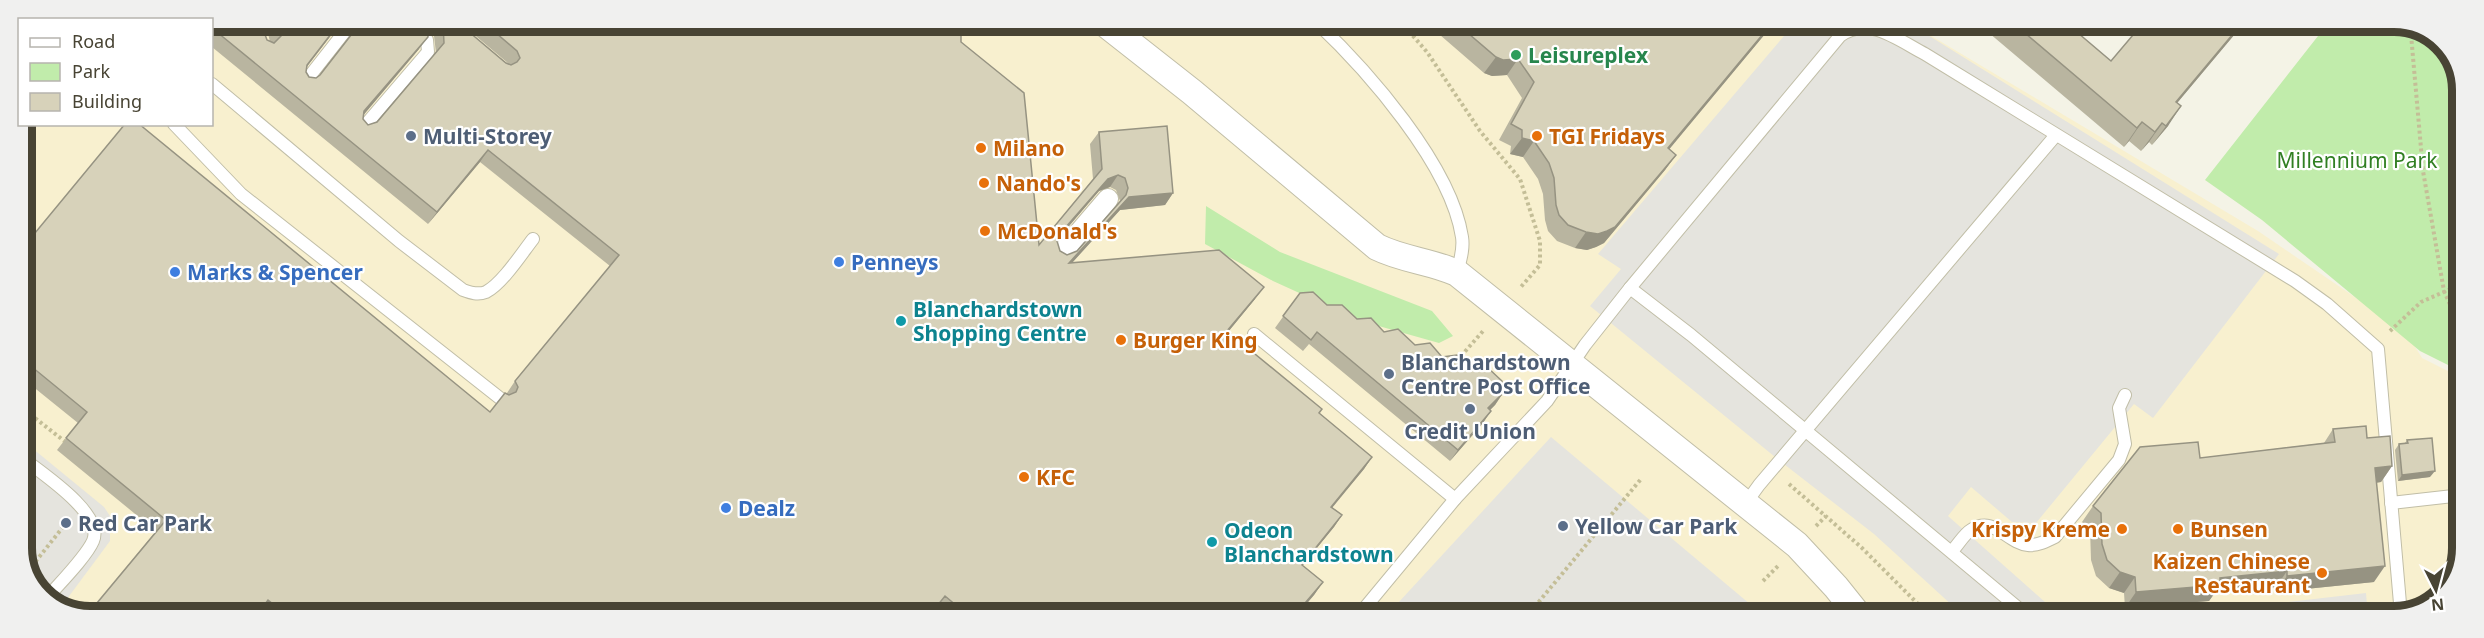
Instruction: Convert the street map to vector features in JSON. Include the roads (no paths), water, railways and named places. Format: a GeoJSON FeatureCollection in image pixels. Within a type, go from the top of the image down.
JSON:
{"type":"FeatureCollection","features":[{"type":"Feature","properties":{"kind":"street"},"geometry":{"type":"LineString","coordinates":[[1116,32],[1192,92],[1377,247],[1395,256],[1443,266],[1457,273],[1797,545],[1851,606]]}},
{"type":"Feature","properties":{"kind":"street"},"geometry":{"type":"LineString","coordinates":[[1060,255],[1107,199]]}},
{"type":"Feature","properties":{"kind":"lane"},"geometry":{"type":"LineString","coordinates":[[305,82],[344,32]]}},
{"type":"Feature","properties":{"kind":"lane"},"geometry":{"type":"LineString","coordinates":[[362,129],[428,52],[427,40],[417,32]]}},
{"type":"Feature","properties":{"kind":"lane"},"geometry":{"type":"LineString","coordinates":[[1326,32],[1362,68],[1430,160],[1445,187],[1460,225],[1463,248],[1457,273]]}},
{"type":"Feature","properties":{"kind":"lane"},"geometry":{"type":"LineString","coordinates":[[1366,606],[1455,499],[1540,409],[1630,288],[1845,32]]}},
{"type":"Feature","properties":{"kind":"lane"},"geometry":{"type":"LineString","coordinates":[[1884,32],[1962,76],[2295,281],[2327,304],[2378,349],[2400,606]]}},
{"type":"Feature","properties":{"kind":"lane"},"geometry":{"type":"LineString","coordinates":[[213,85],[399,241],[463,290],[475,294],[486,292],[495,285],[534,239]]}},
{"type":"Feature","properties":{"kind":"lane"},"geometry":{"type":"LineString","coordinates":[[176,126],[241,194],[501,399]]}},
{"type":"Feature","properties":{"kind":"lane"},"geometry":{"type":"LineString","coordinates":[[1746,503],[2056,135]]}},
{"type":"Feature","properties":{"kind":"lane"},"geometry":{"type":"LineString","coordinates":[[1630,288],[1806,430],[2016,606]]}},
{"type":"Feature","properties":{"kind":"lane"},"geometry":{"type":"LineString","coordinates":[[1254,334],[1455,499]]}},
{"type":"Feature","properties":{"kind":"lane"},"geometry":{"type":"LineString","coordinates":[[1952,551],[1970,530],[1981,526],[1995,527],[2016,542],[2029,546],[2055,537],[2119,460],[2125,444],[2119,408],[2125,395]]}},
{"type":"Feature","properties":{"kind":"lane"},"geometry":{"type":"LineString","coordinates":[[32,466],[80,505],[93,525],[94,540],[51,592]]}},
{"type":"Feature","properties":{"kind":"lane"},"geometry":{"type":"LineString","coordinates":[[2391,503],[2452,496]]}},
{"type":"Feature","properties":{"kind":"place","name":"Leisureplex"},"geometry":{"type":"Point","coordinates":[1516,55]}},
{"type":"Feature","properties":{"kind":"place","name":"Multi-Storey"},"geometry":{"type":"Point","coordinates":[411,136]}},
{"type":"Feature","properties":{"kind":"place","name":"TGI Fridays"},"geometry":{"type":"Point","coordinates":[1537,136]}},
{"type":"Feature","properties":{"kind":"place","name":"Milano"},"geometry":{"type":"Point","coordinates":[981,148]}},
{"type":"Feature","properties":{"kind":"place","name":"Nando's"},"geometry":{"type":"Point","coordinates":[984,183]}},
{"type":"Feature","properties":{"kind":"place","name":"McDonald's"},"geometry":{"type":"Point","coordinates":[985,231]}},
{"type":"Feature","properties":{"kind":"place","name":"Penneys"},"geometry":{"type":"Point","coordinates":[839,262]}},
{"type":"Feature","properties":{"kind":"place","name":"Marks & Spencer"},"geometry":{"type":"Point","coordinates":[175,272]}},
{"type":"Feature","properties":{"kind":"place","name":"Blanchardstown Shopping Centre"},"geometry":{"type":"Point","coordinates":[901,321]}},
{"type":"Feature","properties":{"kind":"place","name":"Burger King"},"geometry":{"type":"Point","coordinates":[1121,340]}},
{"type":"Feature","properties":{"kind":"place","name":"Blanchardstown Centre Post Office"},"geometry":{"type":"Point","coordinates":[1389,374]}},
{"type":"Feature","properties":{"kind":"place","name":"Credit Union"},"geometry":{"type":"Point","coordinates":[1470,409]}},
{"type":"Feature","properties":{"kind":"place","name":"KFC"},"geometry":{"type":"Point","coordinates":[1024,477]}},
{"type":"Feature","properties":{"kind":"place","name":"Dealz"},"geometry":{"type":"Point","coordinates":[726,508]}},
{"type":"Feature","properties":{"kind":"place","name":"Red Car Park"},"geometry":{"type":"Point","coordinates":[66,523]}},
{"type":"Feature","properties":{"kind":"place","name":"Yellow Car Park"},"geometry":{"type":"Point","coordinates":[1563,526]}},
{"type":"Feature","properties":{"kind":"place","name":"Krispy Kreme"},"geometry":{"type":"Point","coordinates":[2122,529]}},
{"type":"Feature","properties":{"kind":"place","name":"Bunsen"},"geometry":{"type":"Point","coordinates":[2178,529]}},
{"type":"Feature","properties":{"kind":"place","name":"Odeon Blanchardstown"},"geometry":{"type":"Point","coordinates":[1212,542]}},
{"type":"Feature","properties":{"kind":"place","name":"Kaizen Chinese Restaurant"},"geometry":{"type":"Point","coordinates":[2322,573]}},
{"type":"Feature","properties":{"kind":"park label","name":"Millennium Park"},"geometry":{"type":"Point","coordinates":[2357,160]}}]}
